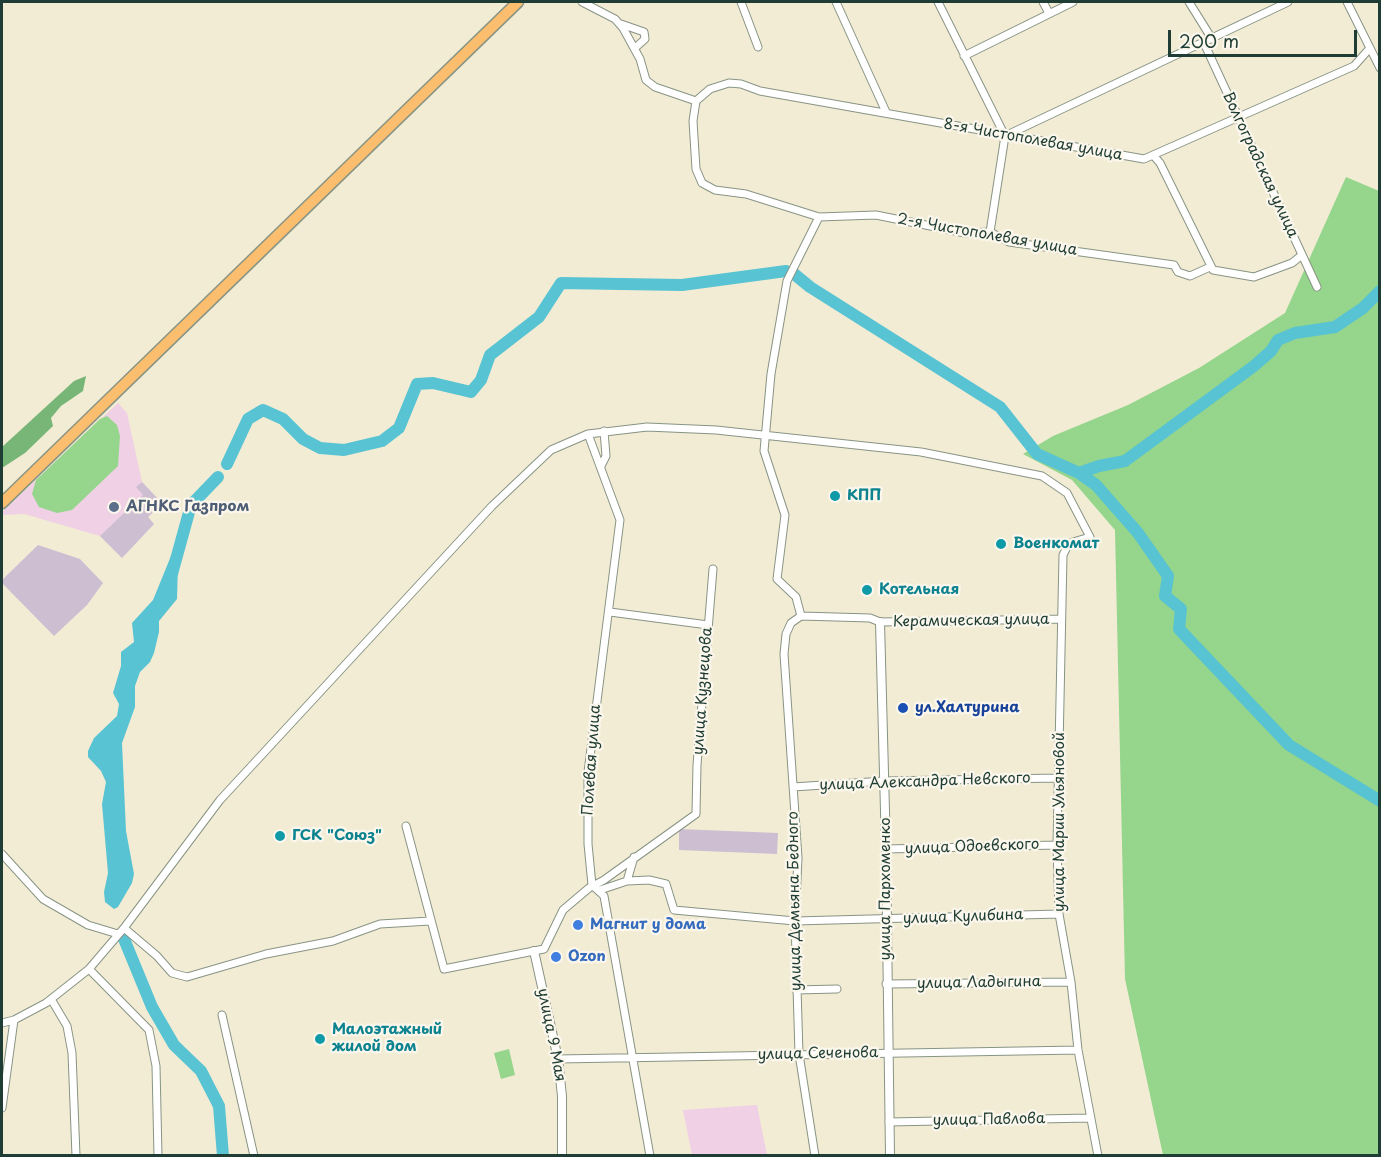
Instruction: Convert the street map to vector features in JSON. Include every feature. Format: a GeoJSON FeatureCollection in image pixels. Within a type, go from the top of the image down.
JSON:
{"type":"FeatureCollection","features":[{"type":"Feature","properties":{"kind":"main road"},"geometry":{"type":"LineString","coordinates":[[2,503],[518,2]]}},
{"type":"Feature","properties":{"kind":"street"},"geometry":{"type":"LineString","coordinates":[[582,2],[620,24],[644,32],[645,39],[635,48]]}},
{"type":"Feature","properties":{"kind":"street"},"geometry":{"type":"LineString","coordinates":[[741,2],[758,47]]}},
{"type":"Feature","properties":{"kind":"street"},"geometry":{"type":"LineString","coordinates":[[836,2],[886,112]]}},
{"type":"Feature","properties":{"kind":"street"},"geometry":{"type":"LineString","coordinates":[[938,2],[1005,136],[990,232]]}},
{"type":"Feature","properties":{"kind":"street"},"geometry":{"type":"LineString","coordinates":[[1043,2],[1048,13]]}},
{"type":"Feature","properties":{"kind":"street"},"geometry":{"type":"LineString","coordinates":[[964,56],[1073,2]]}},
{"type":"Feature","properties":{"kind":"street"},"geometry":{"type":"LineString","coordinates":[[1189,2],[1212,39]]}},
{"type":"Feature","properties":{"kind":"street"},"geometry":{"type":"LineString","coordinates":[[1005,136],[1288,2]]}},
{"type":"Feature","properties":{"kind":"street"},"geometry":{"type":"LineString","coordinates":[[1347,2],[1380,68]]}},
{"type":"Feature","properties":{"kind":"street"},"geometry":{"type":"LineString","coordinates":[[620,24],[635,48],[646,80],[655,87],[696,101]]}},
{"type":"Feature","properties":{"kind":"street","name":"Волгоградская улица"},"geometry":{"type":"LineString","coordinates":[[1204,43],[1236,117],[1317,287]]}},
{"type":"Feature","properties":{"kind":"street"},"geometry":{"type":"LineString","coordinates":[[1302,255],[1292,263],[1254,277],[1213,270],[1160,163],[1153,155],[1354,66],[1370,48]]}},
{"type":"Feature","properties":{"kind":"street","name":"8-я Чистополевая улица"},"geometry":{"type":"LineString","coordinates":[[696,101],[710,89],[729,82],[760,91],[1138,159],[1153,155]]}},
{"type":"Feature","properties":{"kind":"street","name":"2-я Чистополевая улица"},"geometry":{"type":"LineString","coordinates":[[696,101],[693,121],[696,169],[702,183],[715,190],[746,194],[819,217],[876,215],[965,233],[990,232],[1009,242],[1174,265],[1178,272],[1191,276],[1210,267]]}},
{"type":"Feature","properties":{"kind":"street"},"geometry":{"type":"LineString","coordinates":[[801,615],[796,597],[777,579],[785,515],[764,451],[764,436],[771,374],[787,281],[819,217]]}},
{"type":"Feature","properties":{"kind":"street"},"geometry":{"type":"LineString","coordinates":[[2,1023],[14,1020],[51,999],[88,969],[124,928],[220,800],[492,506],[551,450],[588,434],[647,427],[764,436]]}},
{"type":"Feature","properties":{"kind":"street"},"geometry":{"type":"LineString","coordinates":[[601,466],[607,450],[604,431]]}},
{"type":"Feature","properties":{"kind":"street","name":"Полевая улица"},"geometry":{"type":"LineString","coordinates":[[588,434],[620,520],[588,772],[588,844],[592,885]]}},
{"type":"Feature","properties":{"kind":"street","name":"улица Марии Ульяновой"},"geometry":{"type":"LineString","coordinates":[[764,436],[921,452],[1042,476],[1067,493],[1090,537],[1073,543],[1065,551],[1060,619],[1057,844],[1059,914],[1071,982],[1078,1050],[1098,1155]]}},
{"type":"Feature","properties":{"kind":"street","name":"улица Кузнецова"},"geometry":{"type":"LineString","coordinates":[[634,857],[696,814],[713,569]]}},
{"type":"Feature","properties":{"kind":"street"},"geometry":{"type":"LineString","coordinates":[[610,612],[708,625]]}},
{"type":"Feature","properties":{"kind":"street","name":"Керамическая улица"},"geometry":{"type":"LineString","coordinates":[[801,615],[870,618],[880,622],[1060,619]]}},
{"type":"Feature","properties":{"kind":"street","name":"улица Демьяна Бедного"},"geometry":{"type":"LineString","coordinates":[[801,615],[791,623],[784,643],[798,858],[795,921],[799,1054],[814,1155]]}},
{"type":"Feature","properties":{"kind":"street","name":"улица Пархоменко"},"geometry":{"type":"LineString","coordinates":[[880,622],[890,1155]]}},
{"type":"Feature","properties":{"kind":"street","name":"улица Александра Невского"},"geometry":{"type":"LineString","coordinates":[[793,787],[884,781],[1058,778]]}},
{"type":"Feature","properties":{"kind":"street"},"geometry":{"type":"LineString","coordinates":[[406,826],[418,864],[430,921],[444,969],[544,949],[563,910],[592,885],[634,857]]}},
{"type":"Feature","properties":{"kind":"street","name":"улица Одоевского"},"geometry":{"type":"LineString","coordinates":[[886,849],[1057,844]]}},
{"type":"Feature","properties":{"kind":"street"},"geometry":{"type":"LineString","coordinates":[[2,854],[43,899],[88,925],[118,934]]}},
{"type":"Feature","properties":{"kind":"street"},"geometry":{"type":"LineString","coordinates":[[600,890],[627,880],[634,857]]}},
{"type":"Feature","properties":{"kind":"street","name":"улица Кулибина"},"geometry":{"type":"LineString","coordinates":[[627,880],[649,880],[666,884],[674,910],[795,921],[1059,914]]}},
{"type":"Feature","properties":{"kind":"street"},"geometry":{"type":"LineString","coordinates":[[592,885],[604,896],[650,1155]]}},
{"type":"Feature","properties":{"kind":"street"},"geometry":{"type":"LineString","coordinates":[[124,928],[157,956],[172,973],[187,977],[266,954],[333,941],[380,924],[430,921]]}},
{"type":"Feature","properties":{"kind":"street","name":"улица 9 Мая"},"geometry":{"type":"LineString","coordinates":[[534,951],[558,1059],[562,1096],[562,1155]]}},
{"type":"Feature","properties":{"kind":"street"},"geometry":{"type":"LineString","coordinates":[[88,969],[134,1012],[149,1030],[152,1038],[159,1125],[158,1155]]}},
{"type":"Feature","properties":{"kind":"street","name":"улица Ладыгина"},"geometry":{"type":"LineString","coordinates":[[886,984],[1071,982]]}},
{"type":"Feature","properties":{"kind":"street"},"geometry":{"type":"LineString","coordinates":[[796,990],[837,988]]}},
{"type":"Feature","properties":{"kind":"street"},"geometry":{"type":"LineString","coordinates":[[51,999],[67,1026],[72,1053],[76,1155]]}},
{"type":"Feature","properties":{"kind":"street"},"geometry":{"type":"LineString","coordinates":[[222,1015],[254,1155]]}},
{"type":"Feature","properties":{"kind":"street"},"geometry":{"type":"LineString","coordinates":[[2,1108],[14,1020]]}},
{"type":"Feature","properties":{"kind":"street","name":"улица Сеченова"},"geometry":{"type":"LineString","coordinates":[[558,1059],[1078,1050]]}},
{"type":"Feature","properties":{"kind":"street","name":"улица Павлова"},"geometry":{"type":"LineString","coordinates":[[889,1122],[1090,1118]]}},
{"type":"Feature","properties":{"kind":"shaded area"},"geometry":{"type":"Polygon","coordinates":[[[118,403],[127,413],[142,482],[162,503],[148,517],[154,524],[122,558],[100,536],[24,514],[2,515],[2,512],[118,403]]]}},
{"type":"Feature","properties":{"kind":"shaded area"},"geometry":{"type":"Polygon","coordinates":[[[142,482],[162,503],[148,517],[154,524],[122,558],[100,536],[143,495],[136,487],[142,482]]]}},
{"type":"Feature","properties":{"kind":"shaded area"},"geometry":{"type":"Polygon","coordinates":[[[38,545],[80,559],[103,583],[87,605],[54,636],[2,583],[2,580],[38,545]]]}},
{"type":"Feature","properties":{"kind":"shaded area"},"geometry":{"type":"Polygon","coordinates":[[[679,829],[778,833],[777,854],[679,850],[679,829]]]}},
{"type":"Feature","properties":{"kind":"shaded area"},"geometry":{"type":"Polygon","coordinates":[[[757,1105],[767,1155],[692,1155],[683,1110],[757,1105]]]}},
{"type":"Feature","properties":{"kind":"green space"},"geometry":{"type":"Polygon","coordinates":[[[1346,177],[1379,191],[1379,1155],[1163,1155],[1125,979],[1115,530],[1072,480],[1023,454],[1053,436],[1128,405],[1199,368],[1285,313],[1346,177]]]}},
{"type":"Feature","properties":{"kind":"green space"},"geometry":{"type":"Polygon","coordinates":[[[86,376],[83,391],[61,406],[51,418],[53,426],[25,453],[2,468],[2,447],[74,381],[86,376]]]}},
{"type":"Feature","properties":{"kind":"green space"},"geometry":{"type":"Polygon","coordinates":[[[107,416],[117,425],[120,436],[118,466],[72,510],[57,513],[39,507],[32,494],[36,480],[100,419],[107,416]]]}},
{"type":"Feature","properties":{"kind":"green space"},"geometry":{"type":"Polygon","coordinates":[[[509,1049],[515,1075],[501,1079],[494,1053],[509,1049]]]}},
{"type":"Feature","properties":{"kind":"water"},"geometry":{"type":"Polygon","coordinates":[[[171,556],[175,556],[178,563],[177,599],[159,621],[154,653],[150,662],[140,672],[135,686],[135,707],[122,743],[126,831],[134,874],[132,883],[118,907],[114,909],[105,902],[104,892],[108,873],[102,804],[106,782],[101,771],[88,757],[88,751],[94,738],[117,716],[119,704],[113,693],[121,666],[121,652],[134,642],[132,623],[153,600],[171,556]]]}},
{"type":"Feature","properties":{"kind":"waterway"},"geometry":{"type":"LineString","coordinates":[[227,464],[248,419],[263,410],[283,419],[303,439],[320,448],[344,450],[382,441],[399,428],[417,384],[433,383],[471,392],[481,380],[490,355],[539,317],[561,283],[682,285],[786,271]]}},
{"type":"Feature","properties":{"kind":"waterway"},"geometry":{"type":"LineString","coordinates":[[793,273],[810,287],[1000,407],[1037,454],[1079,473],[1096,485],[1138,533],[1168,576],[1165,596],[1181,609],[1179,629],[1289,745],[1380,801]]}},
{"type":"Feature","properties":{"kind":"waterway"},"geometry":{"type":"LineString","coordinates":[[1079,473],[1125,461],[1254,366],[1271,351],[1278,340],[1295,333],[1335,327],[1363,308],[1380,291]]}},
{"type":"Feature","properties":{"kind":"waterway"},"geometry":{"type":"LineString","coordinates":[[172,574],[191,505],[218,477]]}},
{"type":"Feature","properties":{"kind":"waterway"},"geometry":{"type":"LineString","coordinates":[[124,939],[152,1007],[174,1045],[201,1071],[219,1106],[223,1156]]}},
{"type":"Feature","properties":{"kind":"place","name":"КПП"},"geometry":{"type":"Point","coordinates":[835,496]}},
{"type":"Feature","properties":{"kind":"place","name":"АГНКС Газпром"},"geometry":{"type":"Point","coordinates":[114,507]}},
{"type":"Feature","properties":{"kind":"place","name":"Военкомат"},"geometry":{"type":"Point","coordinates":[1001,544]}},
{"type":"Feature","properties":{"kind":"place","name":"Котельная"},"geometry":{"type":"Point","coordinates":[867,590]}},
{"type":"Feature","properties":{"kind":"place","name":"ул.Халтурина"},"geometry":{"type":"Point","coordinates":[903,708]}},
{"type":"Feature","properties":{"kind":"place","name":"ГСК \"Союз\""},"geometry":{"type":"Point","coordinates":[280,836]}},
{"type":"Feature","properties":{"kind":"place","name":"Магнит у дома"},"geometry":{"type":"Point","coordinates":[578,925]}},
{"type":"Feature","properties":{"kind":"place","name":"Ozon"},"geometry":{"type":"Point","coordinates":[556,957]}},
{"type":"Feature","properties":{"kind":"place","name":"Малоэтажный жилой дом"},"geometry":{"type":"Point","coordinates":[320,1039]}}]}
